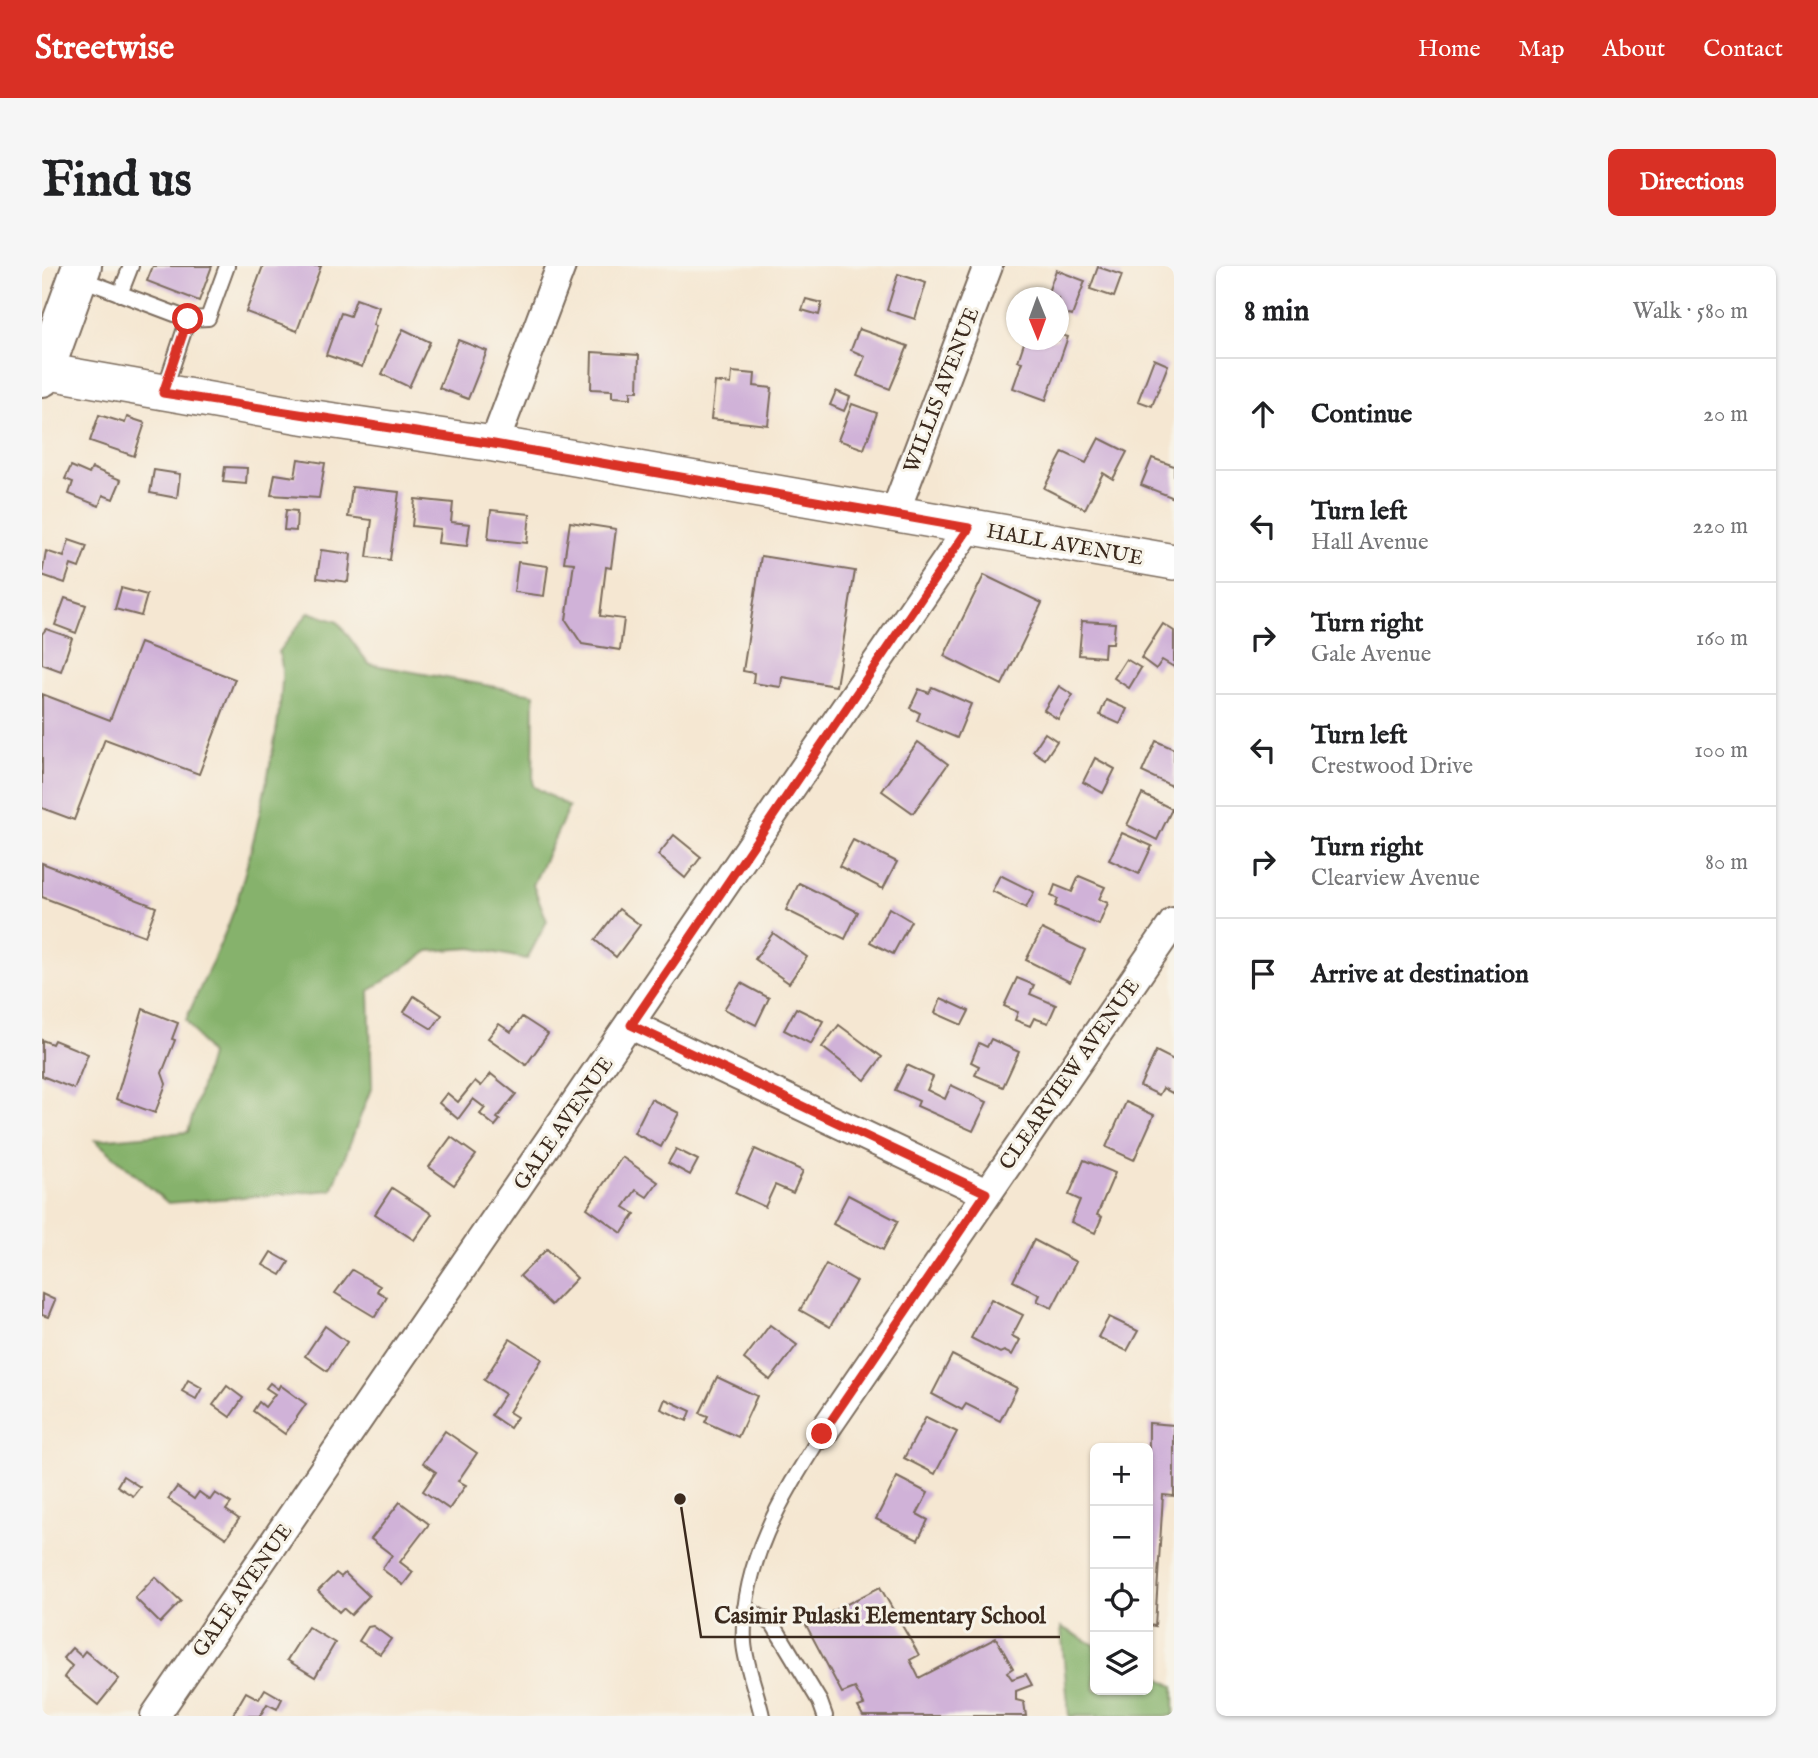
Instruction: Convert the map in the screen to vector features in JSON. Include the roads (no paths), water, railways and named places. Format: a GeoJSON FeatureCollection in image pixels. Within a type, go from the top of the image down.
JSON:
{"type":"FeatureCollection","features":[{"type":"Feature","properties":{"kind":"main road"},"geometry":{"type":"LineString","coordinates":[[43,373],[80,272]]}},
{"type":"Feature","properties":{"kind":"street"},"geometry":{"type":"LineString","coordinates":[[494,444],[561,266]]}},
{"type":"Feature","properties":{"kind":"street","name":"WILLIS AVENUE"},"geometry":{"type":"LineString","coordinates":[[894,515],[988,266]]}},
{"type":"Feature","properties":{"kind":"street","name":"HALL AVENUE"},"geometry":{"type":"LineString","coordinates":[[43,373],[494,444],[1174,562]]}},
{"type":"Feature","properties":{"kind":"street","name":"GALE AVENUE"},"geometry":{"type":"LineString","coordinates":[[155,1716],[969,528]]}},
{"type":"Feature","properties":{"kind":"street","name":"CLEARVIEW AVENUE"},"geometry":{"type":"LineString","coordinates":[[822,1434],[1174,922]]}},
{"type":"Feature","properties":{"kind":"street"},"geometry":{"type":"LineString","coordinates":[[631,1025],[986,1193]]}},
{"type":"Feature","properties":{"kind":"lane"},"geometry":{"type":"LineString","coordinates":[[120,294],[131,266]]}},
{"type":"Feature","properties":{"kind":"lane"},"geometry":{"type":"LineString","coordinates":[[80,272],[120,294],[188,319],[208,318],[228,266]]}},
{"type":"Feature","properties":{"kind":"lane"},"geometry":{"type":"LineString","coordinates":[[163,393],[188,319]]}},
{"type":"Feature","properties":{"kind":"lane"},"geometry":{"type":"LineString","coordinates":[[762,1716],[744,1644],[746,1588],[779,1502],[822,1434]]}},
{"type":"Feature","properties":{"kind":"lane"},"geometry":{"type":"LineString","coordinates":[[745,1608],[774,1624],[820,1702],[825,1716]]}},
{"type":"Feature","properties":{"kind":"place","name":"Casimir Pulaski Elementary School"},"geometry":{"type":"Point","coordinates":[680,1499]}}]}
